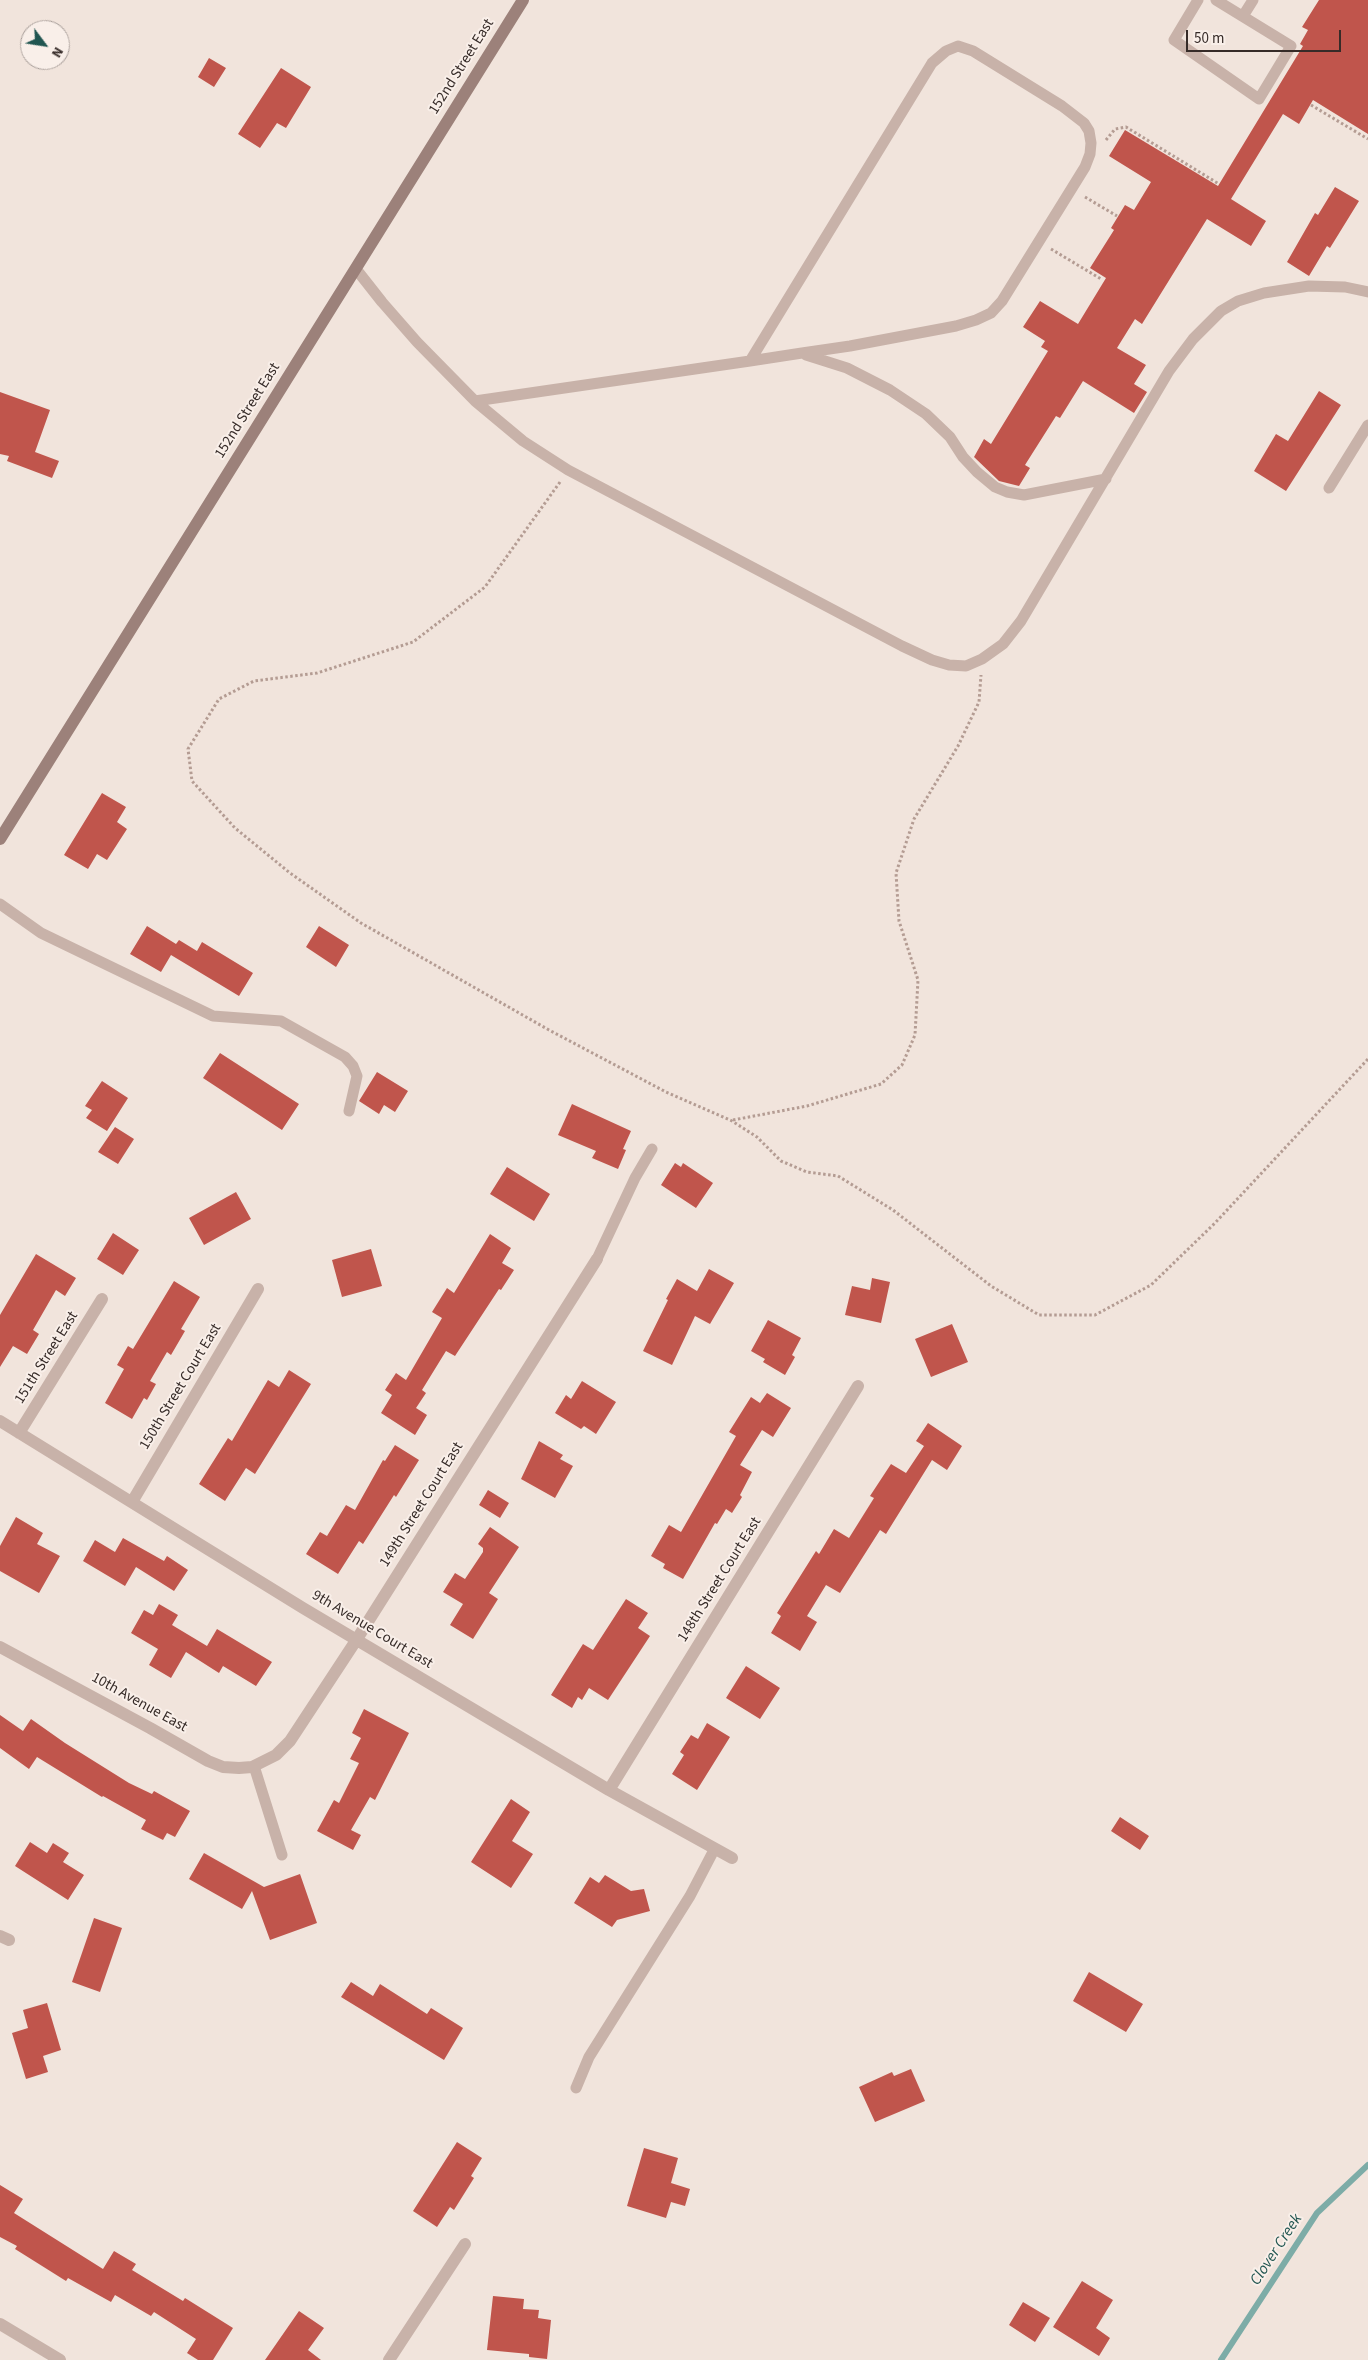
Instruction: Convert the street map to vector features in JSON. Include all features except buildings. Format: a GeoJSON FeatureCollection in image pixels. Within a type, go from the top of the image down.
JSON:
{"type":"FeatureCollection","features":[{"type":"Feature","properties":{"kind":"main road","name":"152nd Street East"},"geometry":{"type":"LineString","coordinates":[[0,839],[523,0]]}},
{"type":"Feature","properties":{"kind":"street","name":"149th Street Court East"},"geometry":{"type":"LineString","coordinates":[[260,1763],[276,1755],[290,1741],[357,1640],[596,1259]]}},
{"type":"Feature","properties":{"kind":"street","name":"150th Street Court East"},"geometry":{"type":"LineString","coordinates":[[132,1502],[258,1289]]}},
{"type":"Feature","properties":{"kind":"street","name":"151th Street East"},"geometry":{"type":"LineString","coordinates":[[20,1433],[102,1299]]}},
{"type":"Feature","properties":{"kind":"street","name":"148th Street Court East"},"geometry":{"type":"LineString","coordinates":[[609,1790],[858,1386]]}},
{"type":"Feature","properties":{"kind":"street","name":"9th Avenue Court East"},"geometry":{"type":"LineString","coordinates":[[0,1422],[357,1640],[609,1790],[714,1850],[732,1858]]}},
{"type":"Feature","properties":{"kind":"street","name":"10th Avenue East"},"geometry":{"type":"LineString","coordinates":[[0,1647],[208,1761],[223,1767],[260,1763]]}},
{"type":"Feature","properties":{"kind":"street"},"geometry":{"type":"LineString","coordinates":[[389,2360],[465,2244]]}},
{"type":"Feature","properties":{"kind":"street"},"geometry":{"type":"LineString","coordinates":[[0,2324],[60,2360]]}},
{"type":"Feature","properties":{"kind":"lane"},"geometry":{"type":"LineString","coordinates":[[1198,0],[1174,40],[1259,98],[1291,46],[1216,0]]}},
{"type":"Feature","properties":{"kind":"lane"},"geometry":{"type":"LineString","coordinates":[[1243,16],[1253,0]]}},
{"type":"Feature","properties":{"kind":"lane"},"geometry":{"type":"LineString","coordinates":[[475,401],[750,361],[802,353],[893,338],[976,320],[990,313],[1002,301],[1085,167],[1090,154],[1091,143],[1089,131],[1084,123],[1062,106],[973,51],[958,46],[946,51],[932,63],[750,361]]}},
{"type":"Feature","properties":{"kind":"lane"},"geometry":{"type":"LineString","coordinates":[[356,269],[417,342],[475,401],[523,441],[568,470],[932,660],[949,665],[966,666],[982,659],[1003,644],[1021,621],[1169,371],[1193,338],[1221,311],[1238,301],[1264,293],[1309,286],[1345,287],[1368,292]]}},
{"type":"Feature","properties":{"kind":"lane"},"geometry":{"type":"LineString","coordinates":[[802,353],[847,368],[898,394],[926,414],[950,437],[963,457],[977,472],[995,487],[1007,492],[1024,496],[1106,479]]}},
{"type":"Feature","properties":{"kind":"lane"},"geometry":{"type":"LineString","coordinates":[[1329,488],[1368,425]]}},
{"type":"Feature","properties":{"kind":"lane"},"geometry":{"type":"LineString","coordinates":[[0,904],[41,933],[213,1016],[281,1021],[345,1057],[353,1066],[357,1076],[349,1111]]}},
{"type":"Feature","properties":{"kind":"lane"},"geometry":{"type":"LineString","coordinates":[[596,1259],[635,1178],[652,1149]]}},
{"type":"Feature","properties":{"kind":"lane"},"geometry":{"type":"LineString","coordinates":[[260,1763],[282,1855]]}},
{"type":"Feature","properties":{"kind":"lane"},"geometry":{"type":"LineString","coordinates":[[576,2088],[589,2057],[690,1896],[714,1850]]}},
{"type":"Feature","properties":{"kind":"path"},"geometry":{"type":"LineString","coordinates":[[1311,104],[1368,140]]}},
{"type":"Feature","properties":{"kind":"path"},"geometry":{"type":"LineString","coordinates":[[1091,143],[1104,142],[1115,129],[1126,127],[1219,184]]}},
{"type":"Feature","properties":{"kind":"path"},"geometry":{"type":"LineString","coordinates":[[1071,188],[1117,216]]}},
{"type":"Feature","properties":{"kind":"path"},"geometry":{"type":"LineString","coordinates":[[1039,241],[1102,280]]}},
{"type":"Feature","properties":{"kind":"path"},"geometry":{"type":"LineString","coordinates":[[568,470],[485,587],[413,642],[317,673],[254,682],[220,699],[188,750],[192,781],[235,828],[290,873],[361,923],[558,1034],[666,1092],[732,1121],[757,1137],[781,1161],[808,1172],[838,1176],[893,1210],[991,1286],[1039,1316],[1095,1315],[1151,1285],[1215,1223],[1368,1059]]}},
{"type":"Feature","properties":{"kind":"path"},"geometry":{"type":"LineString","coordinates":[[732,1121],[807,1106],[881,1084],[902,1064],[915,1035],[918,980],[899,921],[896,873],[914,819],[958,746],[979,702],[982,659]]}},
{"type":"Feature","properties":{"kind":"waterway","name":"Clover Creek"},"geometry":{"type":"LineString","coordinates":[[1221,2360],[1317,2213],[1368,2165]]}}]}
